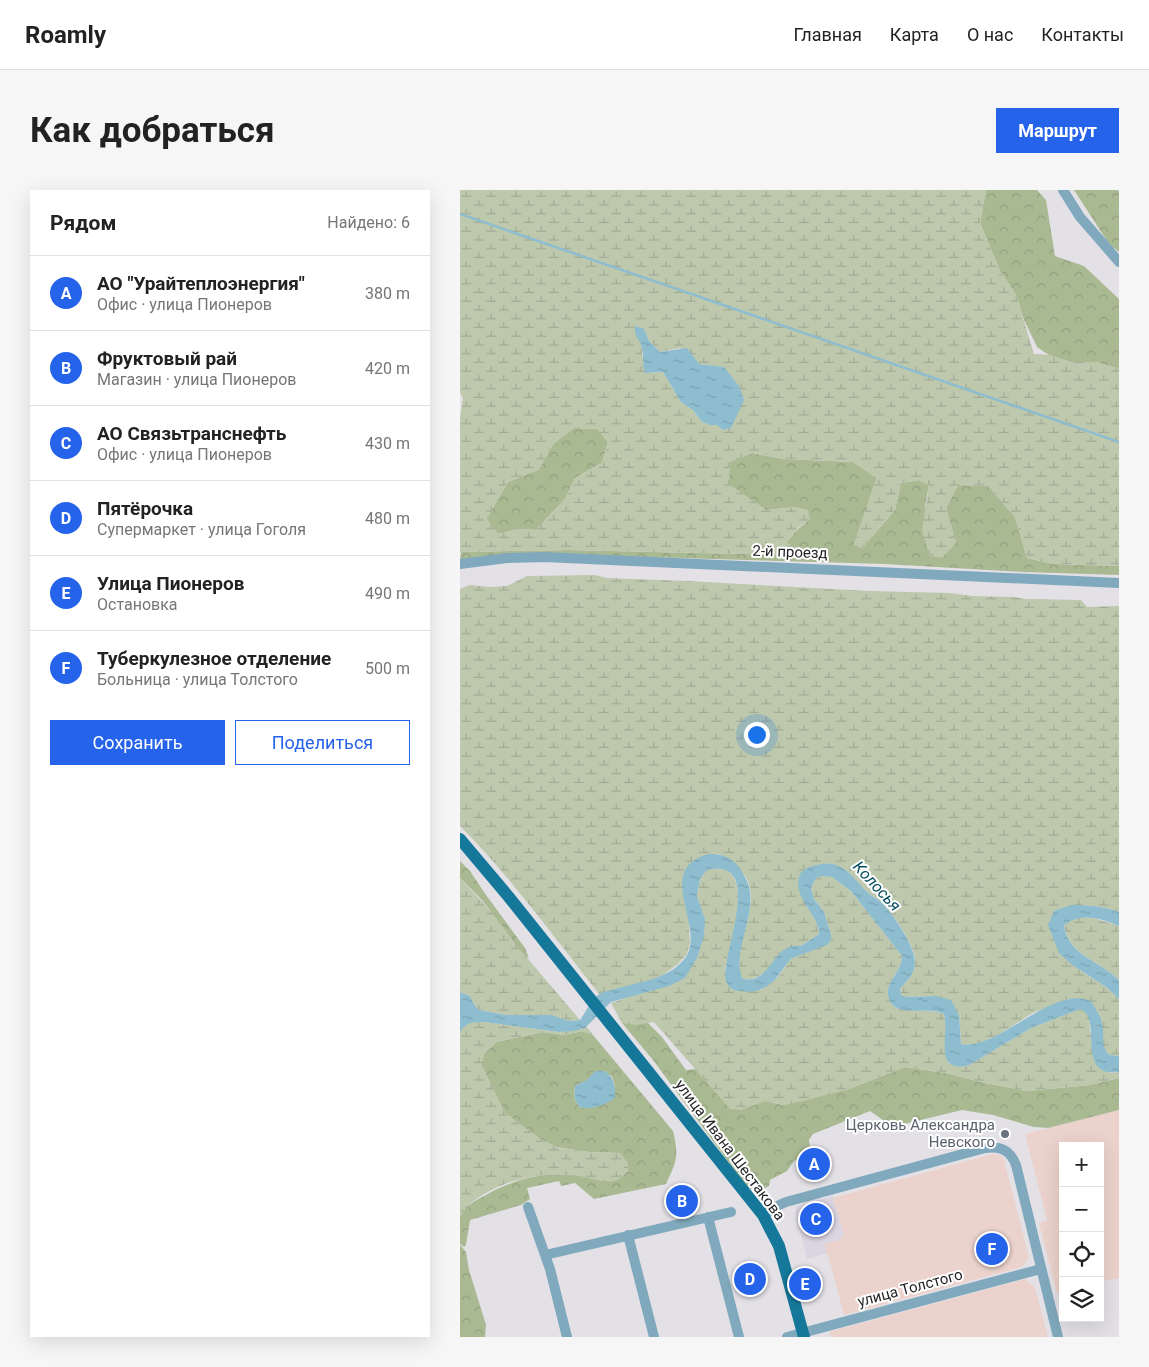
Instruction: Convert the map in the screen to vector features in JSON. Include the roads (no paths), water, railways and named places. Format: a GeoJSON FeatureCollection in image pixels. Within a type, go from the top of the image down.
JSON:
{"type":"FeatureCollection","features":[{"type":"Feature","properties":{"kind":"main road","name":"улица Ивана Шестакова"},"geometry":{"type":"LineString","coordinates":[[460,839],[613,1026],[763,1215],[779,1246],[803,1335]]}},
{"type":"Feature","properties":{"kind":"street"},"geometry":{"type":"LineString","coordinates":[[1063,190],[1080,217],[1119,262]]}},
{"type":"Feature","properties":{"kind":"street","name":"2-й проезд"},"geometry":{"type":"LineString","coordinates":[[460,564],[507,558],[544,557],[1119,583]]}},
{"type":"Feature","properties":{"kind":"street"},"geometry":{"type":"LineString","coordinates":[[763,1215],[786,1202],[885,1174],[985,1148],[998,1147],[1004,1149],[1013,1157],[1016,1165],[1058,1337]]}},
{"type":"Feature","properties":{"kind":"street"},"geometry":{"type":"LineString","coordinates":[[528,1207],[545,1255],[567,1337]]}},
{"type":"Feature","properties":{"kind":"street"},"geometry":{"type":"LineString","coordinates":[[545,1255],[730,1212]]}},
{"type":"Feature","properties":{"kind":"street"},"geometry":{"type":"LineString","coordinates":[[708,1217],[739,1337]]}},
{"type":"Feature","properties":{"kind":"street"},"geometry":{"type":"LineString","coordinates":[[628,1235],[654,1337]]}},
{"type":"Feature","properties":{"kind":"street","name":"улица Толстого"},"geometry":{"type":"LineString","coordinates":[[787,1337],[803,1335],[1041,1268]]}},
{"type":"Feature","properties":{"kind":"water"},"geometry":{"type":"Polygon","coordinates":[[[635,326],[644,329],[649,341],[660,352],[687,348],[699,364],[724,367],[739,386],[744,400],[731,428],[723,430],[717,425],[702,422],[693,410],[681,402],[663,372],[645,373],[642,348],[635,334],[635,326]]]}},
{"type":"Feature","properties":{"kind":"water"},"geometry":{"type":"Polygon","coordinates":[[[708,854],[723,855],[731,859],[741,870],[748,885],[751,898],[750,910],[740,959],[740,970],[743,979],[753,979],[760,975],[767,970],[784,950],[791,946],[801,946],[819,934],[815,920],[800,892],[798,885],[799,877],[803,871],[809,868],[827,863],[833,864],[845,870],[880,901],[897,921],[908,939],[915,963],[912,975],[900,989],[901,995],[907,997],[936,996],[951,1000],[959,1015],[961,1044],[975,1044],[991,1038],[1042,1009],[1076,998],[1091,1001],[1098,1012],[1103,1027],[1106,1051],[1109,1055],[1119,1056],[1119,1072],[1105,1071],[1097,1066],[1093,1057],[1090,1023],[1087,1014],[1080,1009],[1031,1028],[969,1065],[958,1066],[950,1064],[946,1059],[945,1051],[944,1014],[931,1011],[908,1011],[895,1007],[891,1003],[888,991],[899,968],[902,956],[851,891],[832,877],[822,876],[816,878],[811,888],[814,899],[824,912],[831,935],[831,940],[827,945],[792,958],[779,975],[763,988],[749,992],[732,989],[726,981],[726,969],[737,912],[738,893],[735,878],[725,870],[707,870],[700,879],[697,896],[705,919],[704,936],[697,958],[685,978],[669,986],[611,1002],[585,1028],[573,1031],[559,1032],[480,1022],[467,1024],[460,1032],[460,992],[470,996],[479,1010],[506,1015],[552,1015],[568,1021],[580,1020],[595,997],[601,993],[653,979],[672,970],[687,955],[691,942],[682,885],[684,872],[692,862],[708,854]]]}},
{"type":"Feature","properties":{"kind":"water"},"geometry":{"type":"Polygon","coordinates":[[[1071,905],[1095,906],[1119,912],[1119,926],[1098,919],[1084,917],[1064,925],[1071,944],[1078,951],[1119,980],[1119,999],[1106,987],[1071,964],[1059,953],[1048,925],[1054,911],[1071,905]]]}},
{"type":"Feature","properties":{"kind":"water"},"geometry":{"type":"Polygon","coordinates":[[[595,1071],[605,1071],[611,1077],[615,1098],[599,1106],[581,1108],[575,1098],[575,1086],[587,1080],[595,1071]]]}},
{"type":"Feature","properties":{"kind":"waterway"},"geometry":{"type":"LineString","coordinates":[[460,214],[1119,442]]}},
{"type":"Feature","properties":{"kind":"place","name":"Церковь Александра Невского"},"geometry":{"type":"Point","coordinates":[1005,1134]}},
{"type":"Feature","properties":{"kind":"place","name":"АО \"Урайтеплоэнергия\""},"geometry":{"type":"Point","coordinates":[814,1164]}},
{"type":"Feature","properties":{"kind":"place","name":"Фруктовый рай"},"geometry":{"type":"Point","coordinates":[682,1201]}},
{"type":"Feature","properties":{"kind":"place","name":"АО Связьтранснефть"},"geometry":{"type":"Point","coordinates":[816,1219]}},
{"type":"Feature","properties":{"kind":"place","name":"Туберкулезное отделение"},"geometry":{"type":"Point","coordinates":[992,1249]}},
{"type":"Feature","properties":{"kind":"place","name":"Пятёрочка"},"geometry":{"type":"Point","coordinates":[750,1279]}},
{"type":"Feature","properties":{"kind":"place","name":"Улица Пионеров"},"geometry":{"type":"Point","coordinates":[805,1284]}},
{"type":"Feature","properties":{"kind":"water label","name":"Колосья"},"geometry":{"type":"Point","coordinates":[877,886]}}]}
